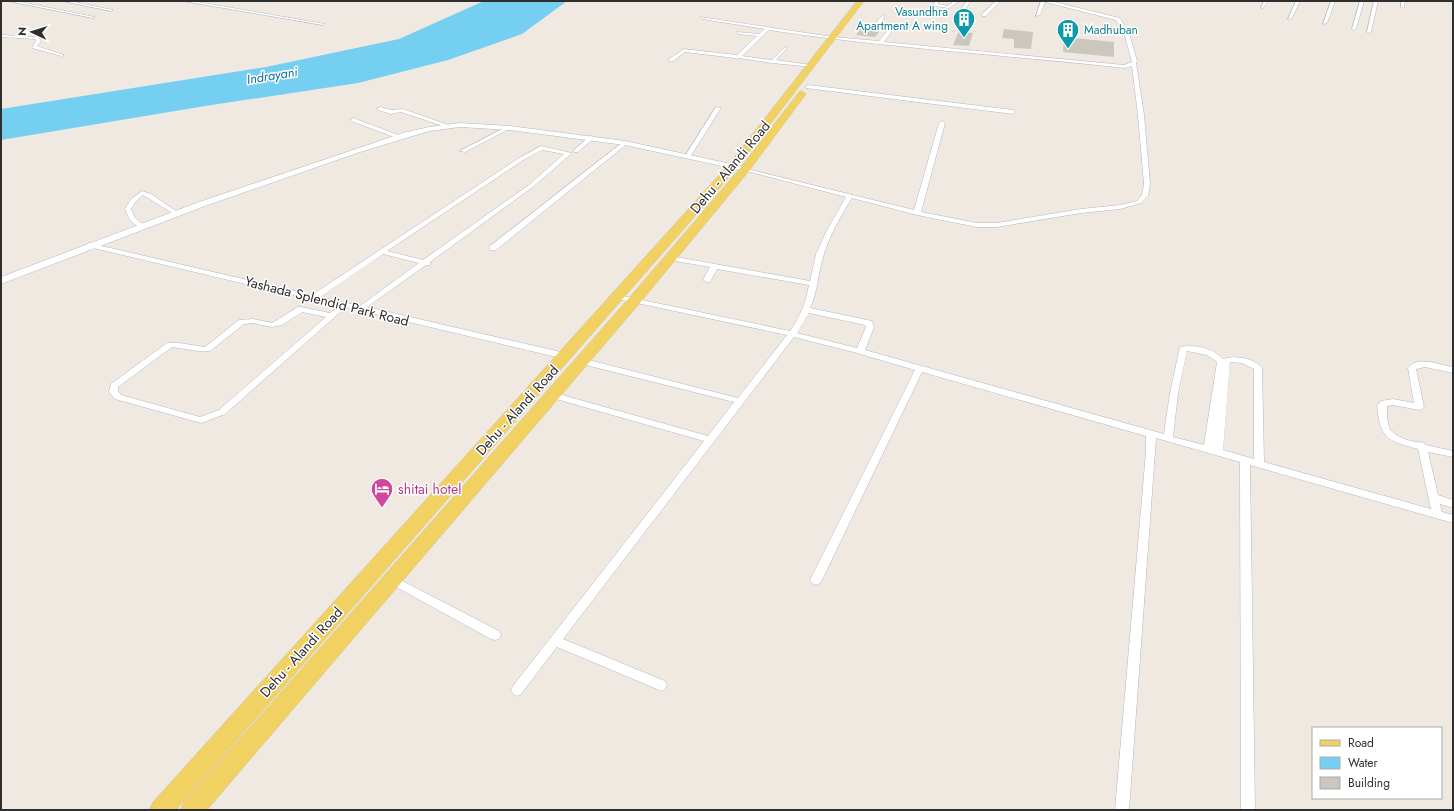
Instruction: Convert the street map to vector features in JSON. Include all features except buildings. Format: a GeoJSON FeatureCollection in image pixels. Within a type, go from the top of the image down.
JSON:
{"type":"FeatureCollection","features":[{"type":"Feature","properties":{"kind":"main road","name":"Dehu - Alandi Road"},"geometry":{"type":"LineString","coordinates":[[161,810],[618,297],[739,168],[808,87],[861,1]]}},
{"type":"Feature","properties":{"kind":"main road","name":"Dehu - Alandi Road"},"geometry":{"type":"LineString","coordinates":[[192,810],[391,579],[634,301],[670,258],[739,168],[811,66],[873,1]]}},
{"type":"Feature","properties":{"kind":"main road"},"geometry":{"type":"LineString","coordinates":[[402,539],[420,546]]}},
{"type":"Feature","properties":{"kind":"street"},"geometry":{"type":"LineString","coordinates":[[10,1],[93,17]]}},
{"type":"Feature","properties":{"kind":"street"},"geometry":{"type":"LineString","coordinates":[[64,1],[111,10]]}},
{"type":"Feature","properties":{"kind":"street"},"geometry":{"type":"LineString","coordinates":[[185,1],[323,24]]}},
{"type":"Feature","properties":{"kind":"street"},"geometry":{"type":"LineString","coordinates":[[783,1],[798,1]]}},
{"type":"Feature","properties":{"kind":"street"},"geometry":{"type":"LineString","coordinates":[[938,1],[935,5],[949,7],[957,1]]}},
{"type":"Feature","properties":{"kind":"street"},"geometry":{"type":"LineString","coordinates":[[957,21],[958,16],[969,1]]}},
{"type":"Feature","properties":{"kind":"street"},"geometry":{"type":"LineString","coordinates":[[984,15],[998,1]]}},
{"type":"Feature","properties":{"kind":"street"},"geometry":{"type":"LineString","coordinates":[[1,282],[141,225],[399,137],[448,126],[474,125],[508,128],[592,137],[625,143],[688,156],[917,213],[970,224],[997,225],[1081,212],[1120,208],[1139,202],[1145,196],[1148,184],[1142,115],[1134,63],[1135,61],[1121,23],[1118,19],[1044,1],[1038,15]]}},
{"type":"Feature","properties":{"kind":"street"},"geometry":{"type":"LineString","coordinates":[[1262,7],[1266,1]]}},
{"type":"Feature","properties":{"kind":"street"},"geometry":{"type":"LineString","coordinates":[[1290,18],[1298,1]]}},
{"type":"Feature","properties":{"kind":"street"},"geometry":{"type":"LineString","coordinates":[[1325,23],[1333,1]]}},
{"type":"Feature","properties":{"kind":"street"},"geometry":{"type":"LineString","coordinates":[[1354,29],[1362,1]]}},
{"type":"Feature","properties":{"kind":"street"},"geometry":{"type":"LineString","coordinates":[[1369,32],[1376,1]]}},
{"type":"Feature","properties":{"kind":"street"},"geometry":{"type":"LineString","coordinates":[[1403,1],[1403,7]]}},
{"type":"Feature","properties":{"kind":"street"},"geometry":{"type":"LineString","coordinates":[[880,43],[892,28],[877,24],[883,16]]}},
{"type":"Feature","properties":{"kind":"street"},"geometry":{"type":"LineString","coordinates":[[702,18],[838,39],[1116,66],[1125,66],[1134,63]]}},
{"type":"Feature","properties":{"kind":"street"},"geometry":{"type":"LineString","coordinates":[[737,58],[759,35],[768,28]]}},
{"type":"Feature","properties":{"kind":"street"},"geometry":{"type":"LineString","coordinates":[[738,32],[759,35]]}},
{"type":"Feature","properties":{"kind":"street"},"geometry":{"type":"LineString","coordinates":[[1,36],[36,38],[39,41],[34,47],[62,55]]}},
{"type":"Feature","properties":{"kind":"street"},"geometry":{"type":"LineString","coordinates":[[772,62],[785,48]]}},
{"type":"Feature","properties":{"kind":"street"},"geometry":{"type":"LineString","coordinates":[[671,60],[684,50],[737,58],[811,66]]}},
{"type":"Feature","properties":{"kind":"street"},"geometry":{"type":"LineString","coordinates":[[808,87],[1013,112]]}},
{"type":"Feature","properties":{"kind":"street"},"geometry":{"type":"LineString","coordinates":[[688,156],[718,108]]}},
{"type":"Feature","properties":{"kind":"street"},"geometry":{"type":"LineString","coordinates":[[380,109],[391,112],[400,110],[448,126]]}},
{"type":"Feature","properties":{"kind":"street"},"geometry":{"type":"LineString","coordinates":[[353,120],[399,137]]}},
{"type":"Feature","properties":{"kind":"street"},"geometry":{"type":"LineString","coordinates":[[917,213],[942,123]]}},
{"type":"Feature","properties":{"kind":"street"},"geometry":{"type":"LineString","coordinates":[[462,151],[508,128]]}},
{"type":"Feature","properties":{"kind":"street"},"geometry":{"type":"LineString","coordinates":[[521,159],[522,156],[543,144],[577,150],[592,137]]}},
{"type":"Feature","properties":{"kind":"street"},"geometry":{"type":"LineString","coordinates":[[493,248],[625,143]]}},
{"type":"Feature","properties":{"kind":"street"},"geometry":{"type":"LineString","coordinates":[[314,297],[521,159],[541,148],[570,153],[532,185],[426,263],[360,309]]}},
{"type":"Feature","properties":{"kind":"street"},"geometry":{"type":"LineString","coordinates":[[141,225],[132,219],[128,209],[138,195],[142,193],[151,196],[176,213]]}},
{"type":"Feature","properties":{"kind":"street"},"geometry":{"type":"LineString","coordinates":[[517,690],[792,334],[806,310],[823,247],[830,230],[850,196]]}},
{"type":"Feature","properties":{"kind":"street","name":"Yashada Splendid Park Road"},"geometry":{"type":"LineString","coordinates":[[89,245],[565,356]]}},
{"type":"Feature","properties":{"kind":"street"},"geometry":{"type":"LineString","coordinates":[[382,252],[426,263]]}},
{"type":"Feature","properties":{"kind":"street"},"geometry":{"type":"LineString","coordinates":[[670,258],[814,284]]}},
{"type":"Feature","properties":{"kind":"street"},"geometry":{"type":"LineString","coordinates":[[707,280],[715,266]]}},
{"type":"Feature","properties":{"kind":"street"},"geometry":{"type":"LineString","coordinates":[[618,297],[860,350],[1039,403],[1259,463],[1453,519]]}},
{"type":"Feature","properties":{"kind":"street"},"geometry":{"type":"LineString","coordinates":[[332,316],[301,309],[279,323],[272,325],[253,321],[242,322],[207,349],[201,350],[177,344],[170,345],[114,386],[113,392],[118,397],[201,420],[222,412],[332,316],[344,304]]}},
{"type":"Feature","properties":{"kind":"street"},"geometry":{"type":"LineString","coordinates":[[806,310],[868,322],[870,327],[860,350]]}},
{"type":"Feature","properties":{"kind":"street"},"geometry":{"type":"LineString","coordinates":[[1168,438],[1174,393],[1183,349],[1191,348],[1217,356],[1222,362],[1208,449]]}},
{"type":"Feature","properties":{"kind":"street"},"geometry":{"type":"LineString","coordinates":[[1218,452],[1226,361],[1234,360],[1252,364],[1258,368],[1259,463]]}},
{"type":"Feature","properties":{"kind":"street"},"geometry":{"type":"LineString","coordinates":[[581,361],[740,402]]}},
{"type":"Feature","properties":{"kind":"street"},"geometry":{"type":"LineString","coordinates":[[1453,370],[1425,364],[1414,366],[1412,368],[1419,406],[1388,402],[1382,406],[1385,427],[1389,435],[1453,454]]}},
{"type":"Feature","properties":{"kind":"street"},"geometry":{"type":"LineString","coordinates":[[816,580],[920,368]]}},
{"type":"Feature","properties":{"kind":"street"},"geometry":{"type":"LineString","coordinates":[[552,395],[710,440]]}},
{"type":"Feature","properties":{"kind":"street"},"geometry":{"type":"LineString","coordinates":[[1122,810],[1151,452],[1151,434]]}},
{"type":"Feature","properties":{"kind":"street"},"geometry":{"type":"LineString","coordinates":[[1422,446],[1437,514]]}},
{"type":"Feature","properties":{"kind":"street"},"geometry":{"type":"LineString","coordinates":[[1245,460],[1248,810]]}},
{"type":"Feature","properties":{"kind":"street"},"geometry":{"type":"LineString","coordinates":[[1434,498],[1453,504]]}},
{"type":"Feature","properties":{"kind":"street"},"geometry":{"type":"LineString","coordinates":[[391,579],[495,635]]}},
{"type":"Feature","properties":{"kind":"street"},"geometry":{"type":"LineString","coordinates":[[555,641],[661,685]]}},
{"type":"Feature","properties":{"kind":"water","name":"Indrayani"},"geometry":{"type":"Polygon","coordinates":[[[484,1],[567,1],[522,34],[448,60],[358,83],[205,106],[1,140],[1,109],[266,67],[399,39],[484,1]]]}},
{"type":"Feature","properties":{"kind":"place","name":"Vasundhra Apartment A wing"},"geometry":{"type":"Point","coordinates":[964,38]}},
{"type":"Feature","properties":{"kind":"place","name":"Madhuban"},"geometry":{"type":"Point","coordinates":[1068,50]}},
{"type":"Feature","properties":{"kind":"place","name":"shitai hotel"},"geometry":{"type":"Point","coordinates":[382,508]}}]}
